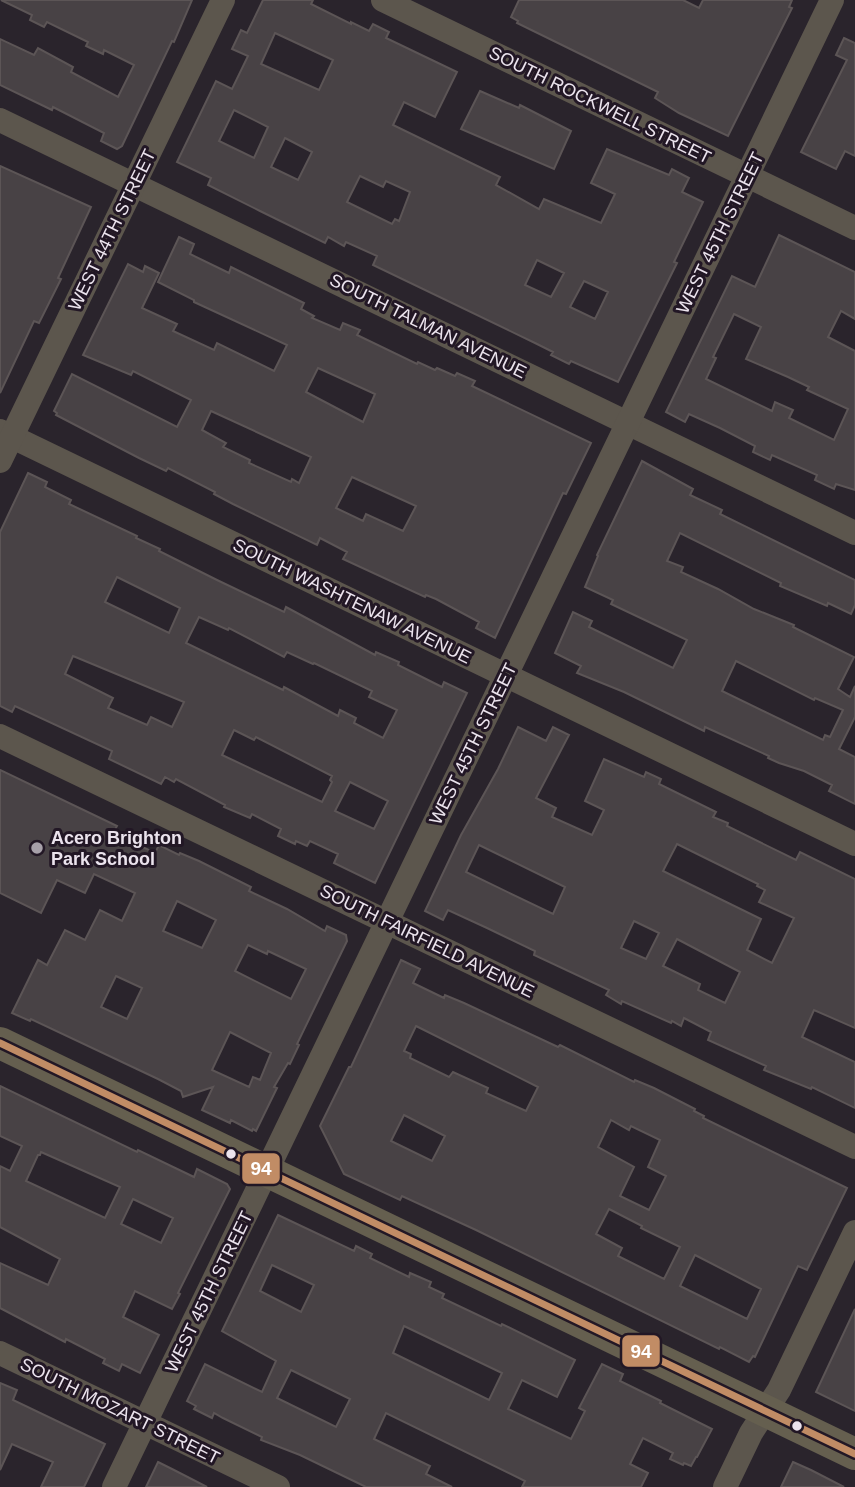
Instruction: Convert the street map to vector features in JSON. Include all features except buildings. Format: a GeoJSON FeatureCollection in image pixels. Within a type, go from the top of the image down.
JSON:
{"type":"FeatureCollection","features":[{"type":"Feature","properties":{"kind":"main road"},"geometry":{"type":"LineString","coordinates":[[0,1043],[855,1454]]}},
{"type":"Feature","properties":{"kind":"street","name":"WEST 44TH STREET"},"geometry":{"type":"LineString","coordinates":[[0,461],[6,434],[134,184],[223,0]]}},
{"type":"Feature","properties":{"kind":"street","name":"SOUTH ROCKWELL STREET"},"geometry":{"type":"LineString","coordinates":[[383,0],[855,228]]}},
{"type":"Feature","properties":{"kind":"street","name":"WEST 45TH STREET"},"geometry":{"type":"LineString","coordinates":[[114,1487],[832,0]]}},
{"type":"Feature","properties":{"kind":"street","name":"SOUTH TALMAN AVENUE"},"geometry":{"type":"LineString","coordinates":[[0,120],[855,533]]}},
{"type":"Feature","properties":{"kind":"street","name":"SOUTH WASHTENAW AVENUE"},"geometry":{"type":"LineString","coordinates":[[6,434],[855,844]]}},
{"type":"Feature","properties":{"kind":"street","name":"SOUTH FAIRFIELD AVENUE"},"geometry":{"type":"LineString","coordinates":[[0,736],[855,1147]]}},
{"type":"Feature","properties":{"kind":"street"},"geometry":{"type":"LineString","coordinates":[[725,1487],[751,1433],[779,1390],[855,1233]]}},
{"type":"Feature","properties":{"kind":"street","name":"SOUTH MOZART STREET"},"geometry":{"type":"LineString","coordinates":[[0,1353],[278,1487]]}},
{"type":"Feature","properties":{"kind":"transit line","name":"94"},"geometry":{"type":"LineString","coordinates":[[0,1043],[855,1454]]}},
{"type":"Feature","properties":{"kind":"place","name":"Acero Brighton Park School"},"geometry":{"type":"Point","coordinates":[37,848]}}]}
